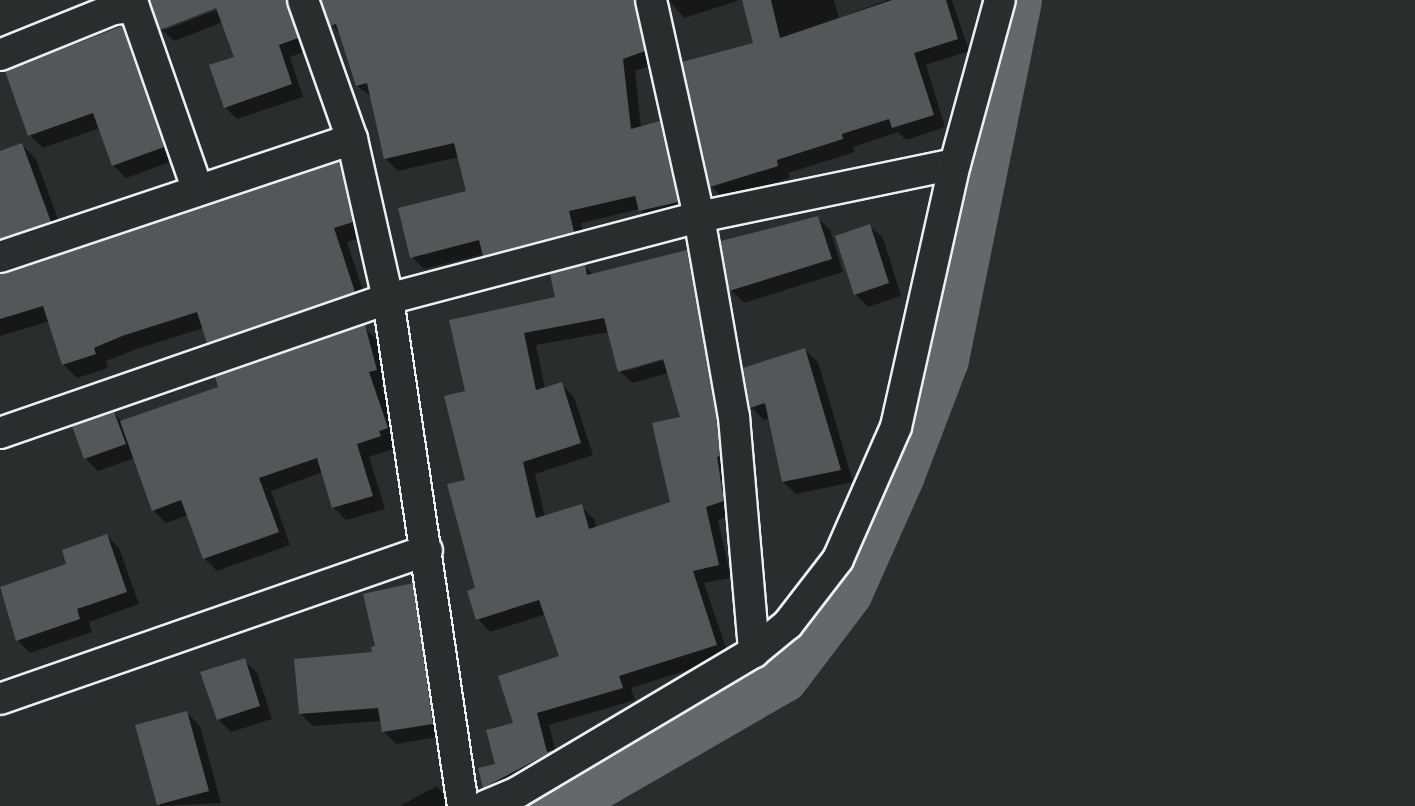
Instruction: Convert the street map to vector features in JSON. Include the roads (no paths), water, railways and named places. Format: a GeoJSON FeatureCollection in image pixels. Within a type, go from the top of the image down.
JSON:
{"type":"FeatureCollection","features":[{"type":"Feature","properties":{"kind":"street"},"geometry":{"type":"LineString","coordinates":[[303,0],[351,139],[388,298],[463,806]]}},
{"type":"Feature","properties":{"kind":"street"},"geometry":{"type":"LineString","coordinates":[[651,0],[699,217],[734,417],[754,652]]}},
{"type":"Feature","properties":{"kind":"street"},"geometry":{"type":"LineString","coordinates":[[485,806],[518,792],[754,652],[788,624],[838,559],[896,427],[955,164],[1000,0]]}},
{"type":"Feature","properties":{"kind":"street"},"geometry":{"type":"LineString","coordinates":[[0,55],[114,9],[134,7],[197,188]]}},
{"type":"Feature","properties":{"kind":"street"},"geometry":{"type":"LineString","coordinates":[[0,256],[197,188],[351,139]]}},
{"type":"Feature","properties":{"kind":"street"},"geometry":{"type":"LineString","coordinates":[[0,433],[388,298],[699,217],[955,164]]}},
{"type":"Feature","properties":{"kind":"street"},"geometry":{"type":"LineString","coordinates":[[0,699],[427,550]]}},
{"type":"Feature","properties":{"kind":"waterway"},"geometry":{"type":"LineString","coordinates":[[551,806],[780,674],[843,591],[895,474],[939,359],[1012,0]]}}]}
